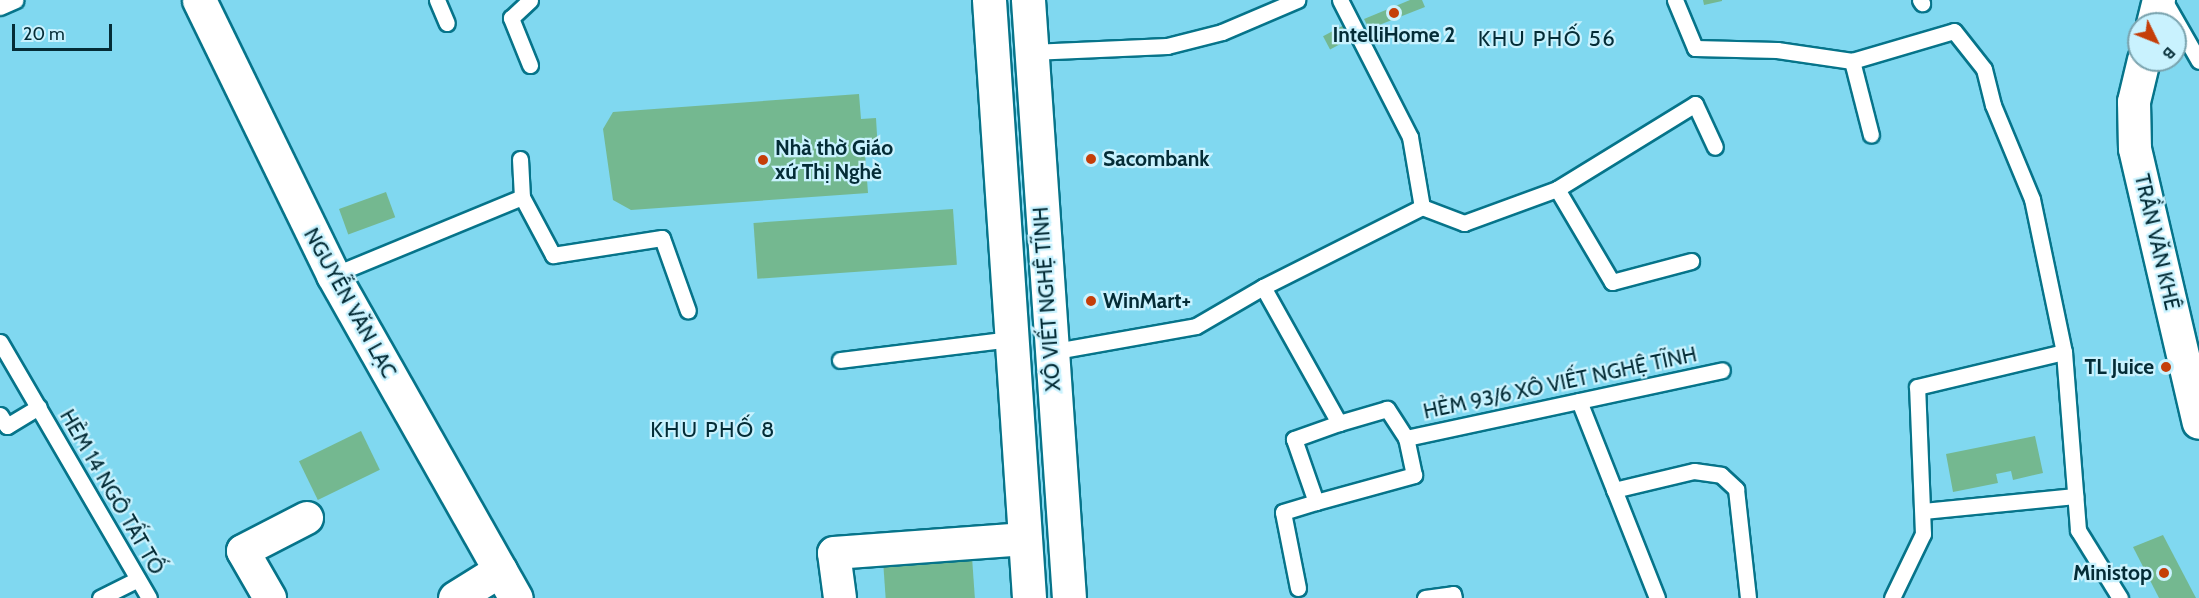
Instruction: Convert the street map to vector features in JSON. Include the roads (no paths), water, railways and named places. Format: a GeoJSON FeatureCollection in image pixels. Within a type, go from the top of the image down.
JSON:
{"type":"FeatureCollection","features":[{"type":"Feature","properties":{"kind":"main road","name":"NGUYỄN VĂN LẠC"},"geometry":{"type":"LineString","coordinates":[[199,0],[333,275],[516,598]]}},
{"type":"Feature","properties":{"kind":"main road","name":"XÔ VIẾT NGHỆ TĨNH"},"geometry":{"type":"LineString","coordinates":[[989,0],[1029,598]]}},
{"type":"Feature","properties":{"kind":"main road","name":"XÔ VIẾT NGHỆ TĨNH"},"geometry":{"type":"LineString","coordinates":[[1028,0],[1050,352],[1069,598]]}},
{"type":"Feature","properties":{"kind":"main road"},"geometry":{"type":"LineString","coordinates":[[993,54],[1031,52]]}},
{"type":"Feature","properties":{"kind":"main road"},"geometry":{"type":"LineString","coordinates":[[455,598],[501,570]]}},
{"type":"Feature","properties":{"kind":"street","name":"TRẦN VĂN KHÊ"},"geometry":{"type":"LineString","coordinates":[[2141,72],[2134,102],[2135,149],[2199,423]]}},
{"type":"Feature","properties":{"kind":"street"},"geometry":{"type":"LineString","coordinates":[[270,598],[243,551],[307,518]]}},
{"type":"Feature","properties":{"kind":"street"},"geometry":{"type":"LineString","coordinates":[[840,598],[834,553],[1025,539]]}},
{"type":"Feature","properties":{"kind":"lane"},"geometry":{"type":"LineString","coordinates":[[0,7],[16,0]]}},
{"type":"Feature","properties":{"kind":"lane"},"geometry":{"type":"LineString","coordinates":[[437,0],[447,23]]}},
{"type":"Feature","properties":{"kind":"lane"},"geometry":{"type":"LineString","coordinates":[[530,0],[511,18],[530,65]]}},
{"type":"Feature","properties":{"kind":"lane"},"geometry":{"type":"LineString","coordinates":[[1031,52],[1167,46],[1222,32],[1297,0]]}},
{"type":"Feature","properties":{"kind":"lane"},"geometry":{"type":"LineString","coordinates":[[1340,0],[1410,137],[1422,207]]}},
{"type":"Feature","properties":{"kind":"lane"},"geometry":{"type":"LineString","coordinates":[[1674,0],[1695,48],[1777,50],[1852,62],[1954,32],[1984,69],[1993,105],[2032,199],[2064,352],[2078,531],[2120,598]]}},
{"type":"Feature","properties":{"kind":"lane"},"geometry":{"type":"LineString","coordinates":[[2164,0],[2199,61]]}},
{"type":"Feature","properties":{"kind":"lane"},"geometry":{"type":"LineString","coordinates":[[1852,62],[1871,135]]}},
{"type":"Feature","properties":{"kind":"lane"},"geometry":{"type":"LineString","coordinates":[[1050,352],[1196,326],[1263,287],[1422,207],[1464,223],[1557,189],[1695,104],[1715,147]]}},
{"type":"Feature","properties":{"kind":"lane"},"geometry":{"type":"LineString","coordinates":[[520,159],[522,197],[553,255],[662,238],[688,311]]}},
{"type":"Feature","properties":{"kind":"lane"},"geometry":{"type":"LineString","coordinates":[[1557,189],[1612,282],[1691,261]]}},
{"type":"Feature","properties":{"kind":"lane"},"geometry":{"type":"LineString","coordinates":[[333,275],[522,197]]}},
{"type":"Feature","properties":{"kind":"lane"},"geometry":{"type":"LineString","coordinates":[[1263,287],[1339,423]]}},
{"type":"Feature","properties":{"kind":"lane"},"geometry":{"type":"LineString","coordinates":[[840,360],[1012,339]]}},
{"type":"Feature","properties":{"kind":"lane","name":"HẺM 14 NGÔ TẤT TỐ"},"geometry":{"type":"LineString","coordinates":[[0,342],[149,598]]}},
{"type":"Feature","properties":{"kind":"lane"},"geometry":{"type":"LineString","coordinates":[[1892,598],[1923,534],[1917,387],[2064,352]]}},
{"type":"Feature","properties":{"kind":"lane","name":"HẺM 93/6 XÔ VIẾT NGHỆ TĨNH"},"geometry":{"type":"LineString","coordinates":[[1406,438],[1722,370]]}},
{"type":"Feature","properties":{"kind":"lane"},"geometry":{"type":"LineString","coordinates":[[1579,401],[1657,598]]}},
{"type":"Feature","properties":{"kind":"lane","name":"HẺM 14 NGÔ TẤT TỐ"},"geometry":{"type":"LineString","coordinates":[[0,416],[7,426],[39,407]]}},
{"type":"Feature","properties":{"kind":"lane","name":"HẺM 93/6 XÔ VIẾT NGHỆ TĨNH"},"geometry":{"type":"LineString","coordinates":[[1388,409],[1406,438],[1414,475],[1316,502],[1294,439],[1339,423],[1388,409]]}},
{"type":"Feature","properties":{"kind":"lane"},"geometry":{"type":"LineString","coordinates":[[1614,490],[1694,471],[1721,475],[1736,489],[1748,598]]}},
{"type":"Feature","properties":{"kind":"lane"},"geometry":{"type":"LineString","coordinates":[[1923,511],[2075,496]]}},
{"type":"Feature","properties":{"kind":"lane"},"geometry":{"type":"LineString","coordinates":[[1298,588],[1283,512],[1316,502]]}},
{"type":"Feature","properties":{"kind":"lane"},"geometry":{"type":"LineString","coordinates":[[100,598],[138,579]]}},
{"type":"Feature","properties":{"kind":"lane"},"geometry":{"type":"LineString","coordinates":[[1425,598],[1453,594],[1454,598]]}},
{"type":"Feature","properties":{"kind":"place","name":"IntelliHome 2"},"geometry":{"type":"Point","coordinates":[1394,13]}},
{"type":"Feature","properties":{"kind":"place","name":"Sacombank"},"geometry":{"type":"Point","coordinates":[1091,159]}},
{"type":"Feature","properties":{"kind":"place","name":"Nhà thờ Giáo xứ Thị Nghè"},"geometry":{"type":"Point","coordinates":[763,160]}},
{"type":"Feature","properties":{"kind":"place","name":"WinMart+"},"geometry":{"type":"Point","coordinates":[1091,301]}},
{"type":"Feature","properties":{"kind":"place","name":"TL Juice"},"geometry":{"type":"Point","coordinates":[2166,367]}},
{"type":"Feature","properties":{"kind":"place","name":"Ministop"},"geometry":{"type":"Point","coordinates":[2164,573]}},
{"type":"Feature","properties":{"kind":"district","name":"KHU PHỐ 56"},"geometry":{"type":"Point","coordinates":[1547,39]}},
{"type":"Feature","properties":{"kind":"district","name":"KHU PHỐ 8"},"geometry":{"type":"Point","coordinates":[713,430]}}]}
